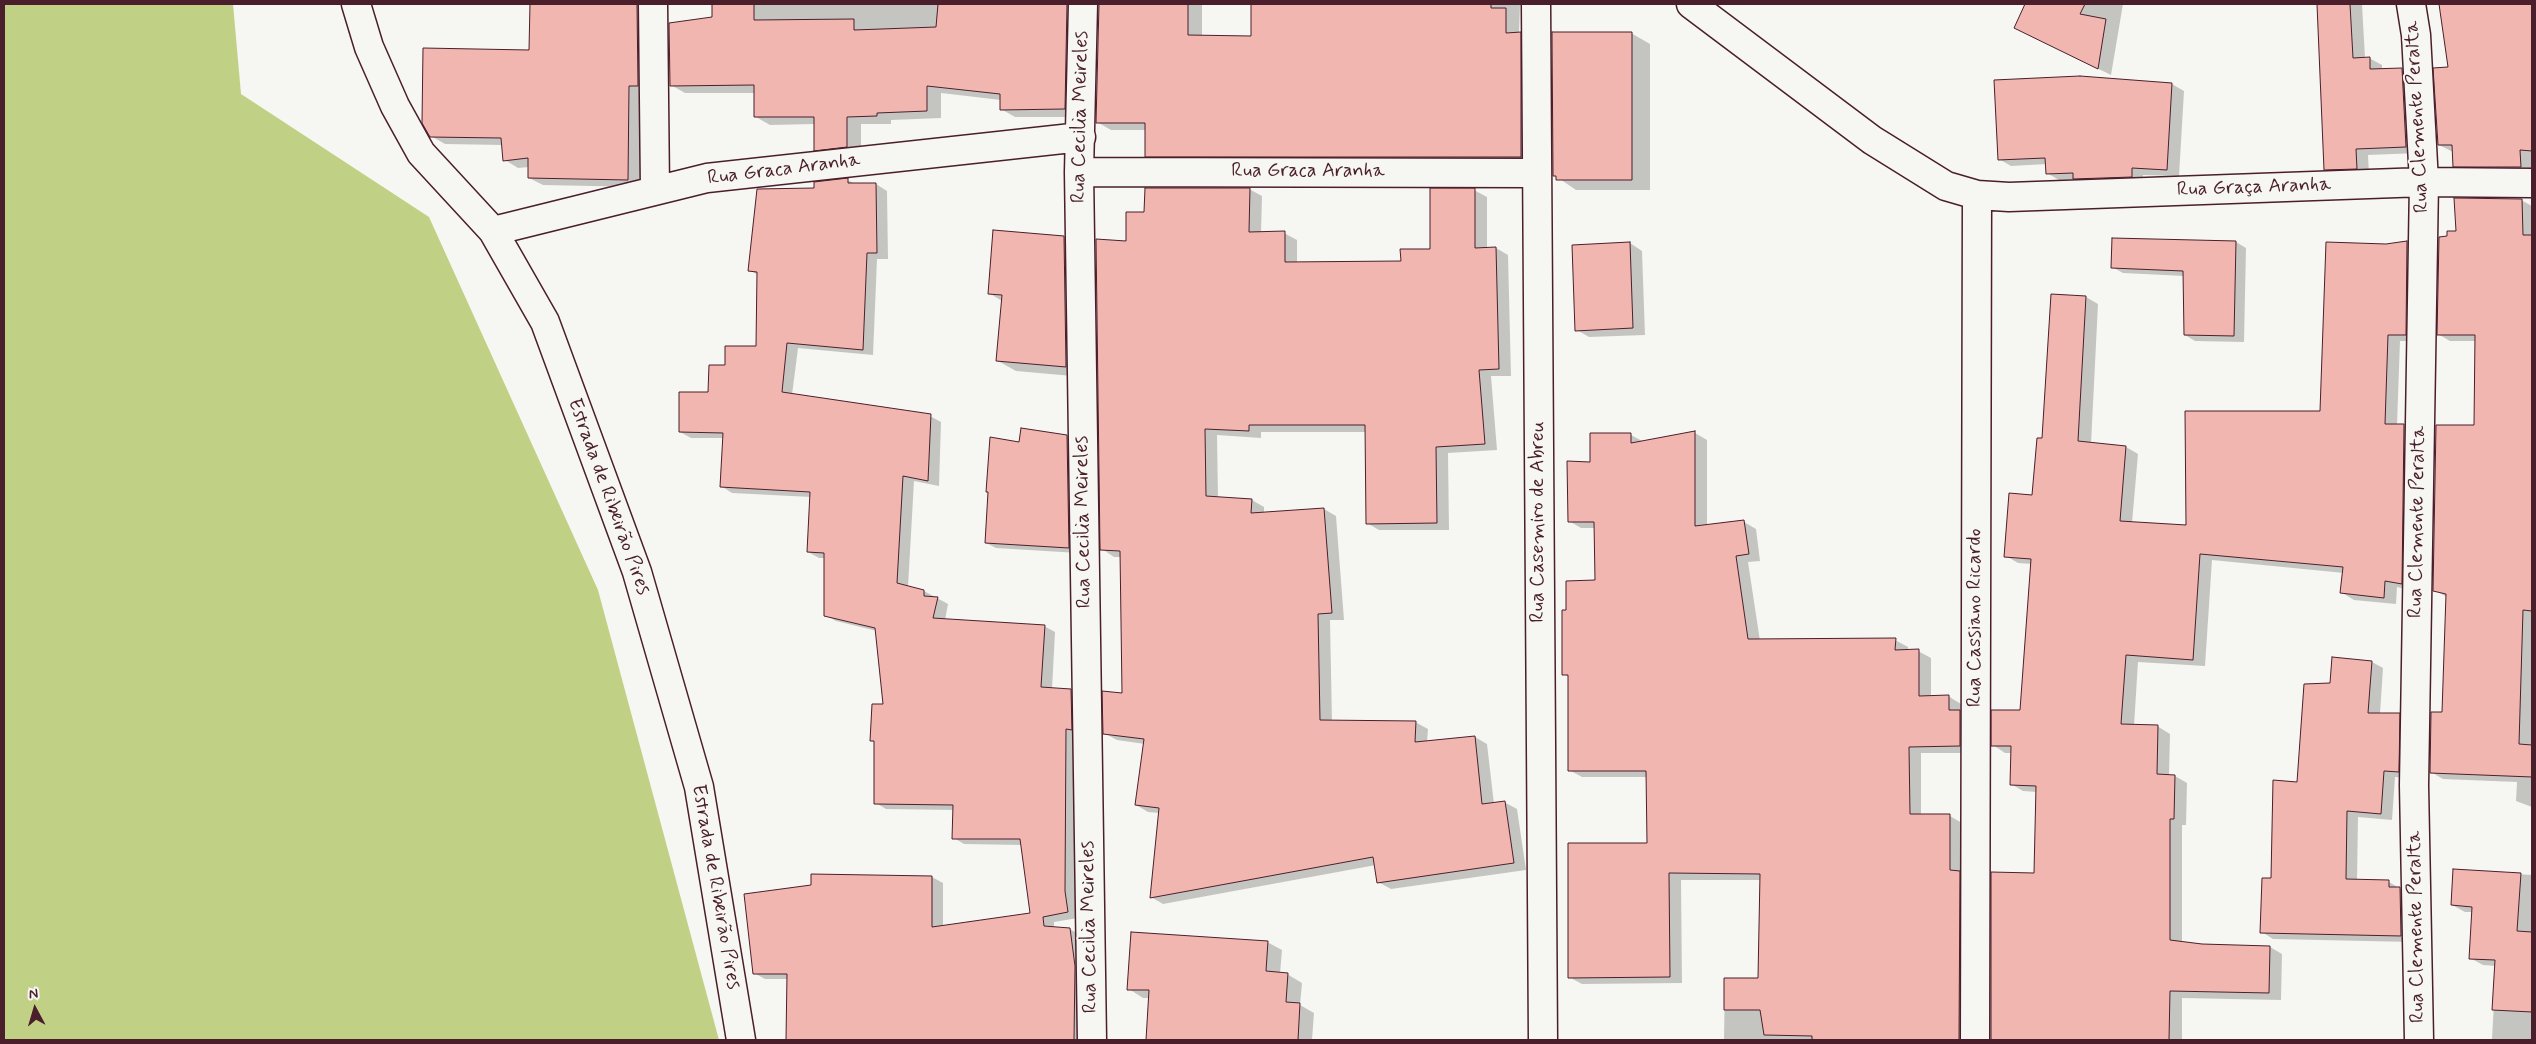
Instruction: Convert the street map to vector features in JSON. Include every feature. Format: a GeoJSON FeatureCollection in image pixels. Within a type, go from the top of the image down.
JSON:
{"type":"FeatureCollection","features":[{"type":"Feature","properties":{"kind":"street","name":"Estrada de Ribeirão Pires"},"geometry":{"type":"LineString","coordinates":[[356,4],[369,47],[384,81],[421,153],[493,231],[545,322],[637,572],[699,787],[741,1040]]}},
{"type":"Feature","properties":{"kind":"street"},"geometry":{"type":"LineString","coordinates":[[653,4],[655,190]]}},
{"type":"Feature","properties":{"kind":"street","name":"Rua Cecilia Meireles"},"geometry":{"type":"LineString","coordinates":[[1083,4],[1079,172],[1092,1040]]}},
{"type":"Feature","properties":{"kind":"street","name":"Rua Casemiro de Abreu"},"geometry":{"type":"LineString","coordinates":[[1536,4],[1543,1040]]}},
{"type":"Feature","properties":{"kind":"street","name":"Rua Graça Aranha"},"geometry":{"type":"LineString","coordinates":[[1691,4],[1872,140],[1946,186],[1977,195],[2019,196],[2424,182],[2532,183]]}},
{"type":"Feature","properties":{"kind":"street","name":"Rua Clemente Peralta"},"geometry":{"type":"LineString","coordinates":[[2410,4],[2416,35],[2424,182],[2414,784],[2419,1040]]}},
{"type":"Feature","properties":{"kind":"street","name":"Rua Graca Aranha"},"geometry":{"type":"LineString","coordinates":[[493,231],[707,178],[1080,137]]}},
{"type":"Feature","properties":{"kind":"street","name":"Rua Graca Aranha"},"geometry":{"type":"LineString","coordinates":[[1079,172],[1536,173]]}},
{"type":"Feature","properties":{"kind":"street","name":"Rua Cassiano Ricardo"},"geometry":{"type":"LineString","coordinates":[[1974,1040],[1977,195]]}},
{"type":"Feature","properties":{"kind":"green space"},"geometry":{"type":"Polygon","coordinates":[[[4,4],[233,4],[241,94],[429,217],[598,590],[719,1040],[4,1040],[4,4]]]}},
{"type":"Feature","properties":{"kind":"building"},"geometry":{"type":"Polygon","coordinates":[[[530,4],[637,4],[638,86],[629,86],[628,180],[528,178],[528,158],[503,161],[501,138],[430,137],[422,123],[423,48],[529,50],[530,4]]]}},
{"type":"Feature","properties":{"kind":"building"},"geometry":{"type":"Polygon","coordinates":[[[712,4],[754,4],[754,20],[854,19],[854,30],[936,27],[938,4],[1067,4],[1065,109],[1000,110],[1000,94],[927,86],[927,111],[877,113],[877,116],[847,117],[847,147],[814,151],[814,117],[754,117],[754,85],[670,86],[669,23],[712,17],[712,4]]]}},
{"type":"Feature","properties":{"kind":"building"},"geometry":{"type":"Polygon","coordinates":[[[1099,4],[1188,4],[1188,35],[1251,36],[1251,4],[1491,4],[1491,8],[1506,8],[1506,33],[1521,32],[1521,157],[1145,157],[1145,123],[1096,123],[1099,4]]]}},
{"type":"Feature","properties":{"kind":"building"},"geometry":{"type":"Polygon","coordinates":[[[2025,4],[2085,4],[2080,14],[2106,19],[2098,69],[2014,28],[2025,4]]]}},
{"type":"Feature","properties":{"kind":"building"},"geometry":{"type":"Polygon","coordinates":[[[2317,4],[2350,4],[2353,58],[2370,57],[2370,69],[2402,68],[2406,147],[2356,149],[2357,169],[2324,170],[2317,4]]]}},
{"type":"Feature","properties":{"kind":"building"},"geometry":{"type":"Polygon","coordinates":[[[2439,4],[2532,4],[2532,151],[2520,150],[2521,167],[2453,167],[2452,145],[2438,145],[2433,68],[2448,67],[2439,4]]]}},
{"type":"Feature","properties":{"kind":"building"},"geometry":{"type":"Polygon","coordinates":[[[1552,32],[1632,32],[1632,180],[1556,180],[1556,176],[1553,176],[1552,32]]]}},
{"type":"Feature","properties":{"kind":"building"},"geometry":{"type":"Polygon","coordinates":[[[2080,76],[2172,83],[2167,170],[2132,168],[2132,177],[2073,179],[2073,173],[2046,174],[2045,158],[1998,160],[1994,80],[2080,76]]]}},
{"type":"Feature","properties":{"kind":"building"},"geometry":{"type":"Polygon","coordinates":[[[848,178],[848,183],[876,183],[877,253],[867,253],[863,350],[787,343],[782,392],[931,414],[928,481],[903,476],[897,583],[924,590],[924,596],[938,597],[933,618],[1045,625],[1041,687],[1071,689],[1072,730],[1066,729],[1065,891],[1068,912],[1043,917],[1044,926],[1070,928],[1075,966],[1074,1040],[786,1040],[787,974],[753,974],[744,894],[811,885],[811,874],[932,876],[932,927],[1030,913],[1020,839],[952,839],[953,805],[874,804],[874,741],[870,741],[872,704],[883,704],[875,628],[824,616],[824,553],[807,552],[810,492],[720,487],[723,433],[679,432],[679,392],[708,392],[709,365],[725,365],[725,346],[756,346],[757,272],[748,271],[757,189],[814,188],[814,182],[848,178]]]}},
{"type":"Feature","properties":{"kind":"building"},"geometry":{"type":"Polygon","coordinates":[[[1145,188],[1250,188],[1249,232],[1285,231],[1285,262],[1401,261],[1400,249],[1430,249],[1430,188],[1475,188],[1475,248],[1496,247],[1499,369],[1479,370],[1485,444],[1436,447],[1437,523],[1366,524],[1365,425],[1249,425],[1249,431],[1205,429],[1206,496],[1252,499],[1251,513],[1324,508],[1332,613],[1318,614],[1320,720],[1416,721],[1415,742],[1475,736],[1482,804],[1505,801],[1514,863],[1377,883],[1373,857],[1150,898],[1159,808],[1135,805],[1144,739],[1103,734],[1102,691],[1122,693],[1120,551],[1100,550],[1096,239],[1126,241],[1126,212],[1144,212],[1145,188]]]}},
{"type":"Feature","properties":{"kind":"building"},"geometry":{"type":"Polygon","coordinates":[[[2454,198],[2522,199],[2523,235],[2532,235],[2532,611],[2523,610],[2519,744],[2532,745],[2532,777],[2430,773],[2431,712],[2442,712],[2446,594],[2433,591],[2436,425],[2474,425],[2475,335],[2437,335],[2439,237],[2447,236],[2447,231],[2456,231],[2454,198]]]}},
{"type":"Feature","properties":{"kind":"building"},"geometry":{"type":"Polygon","coordinates":[[[993,230],[1064,236],[1066,367],[996,361],[1002,295],[988,294],[993,230]]]}},
{"type":"Feature","properties":{"kind":"building"},"geometry":{"type":"Polygon","coordinates":[[[2112,238],[2236,241],[2234,336],[2184,335],[2183,271],[2111,268],[2112,238]]]}},
{"type":"Feature","properties":{"kind":"building"},"geometry":{"type":"Polygon","coordinates":[[[2407,241],[2406,335],[2388,335],[2385,424],[2404,424],[2402,584],[2385,581],[2384,598],[2340,593],[2343,567],[2200,554],[2193,660],[2126,655],[2121,724],[2158,725],[2157,774],[2175,775],[2174,819],[2170,819],[2170,940],[2202,944],[2270,946],[2269,993],[2170,991],[2169,1040],[1991,1040],[1991,872],[2034,873],[2036,786],[2010,785],[2011,746],[1991,746],[1991,710],[2020,710],[2031,559],[2004,557],[2009,493],[2032,495],[2037,438],[2042,438],[2051,294],[2086,296],[2078,441],[2126,446],[2120,521],[2186,525],[2185,411],[2320,411],[2326,242],[2386,244],[2407,241]]]}},
{"type":"Feature","properties":{"kind":"building"},"geometry":{"type":"Polygon","coordinates":[[[1630,242],[1633,328],[1575,331],[1572,245],[1630,242]]]}},
{"type":"Feature","properties":{"kind":"building"},"geometry":{"type":"Polygon","coordinates":[[[1021,428],[1067,435],[1069,548],[985,543],[990,437],[1019,442],[1021,428]]]}},
{"type":"Feature","properties":{"kind":"building"},"geometry":{"type":"Polygon","coordinates":[[[1695,431],[1695,526],[1744,520],[1749,554],[1736,556],[1748,639],[1896,638],[1895,650],[1919,649],[1919,696],[1949,695],[1949,710],[1960,710],[1960,746],[1909,747],[1910,814],[1950,814],[1950,870],[1960,871],[1959,1040],[1812,1040],[1812,1036],[1764,1035],[1760,1010],[1724,1010],[1724,978],[1758,978],[1760,874],[1669,873],[1670,977],[1568,978],[1568,843],[1647,843],[1646,771],[1568,771],[1568,675],[1562,675],[1562,610],[1566,610],[1566,581],[1595,580],[1594,522],[1568,522],[1567,461],[1590,462],[1590,433],[1631,433],[1631,443],[1695,431]]]}},
{"type":"Feature","properties":{"kind":"building"},"geometry":{"type":"Polygon","coordinates":[[[2332,657],[2372,661],[2368,713],[2400,713],[2399,772],[2384,771],[2381,814],[2347,811],[2346,879],[2389,880],[2389,887],[2400,887],[2401,936],[2260,933],[2262,878],[2271,878],[2273,780],[2297,782],[2304,684],[2330,683],[2332,657]]]}},
{"type":"Feature","properties":{"kind":"building"},"geometry":{"type":"Polygon","coordinates":[[[2453,869],[2521,873],[2517,931],[2532,932],[2532,1012],[2492,1010],[2495,960],[2469,959],[2472,907],[2451,905],[2453,869]]]}},
{"type":"Feature","properties":{"kind":"building"},"geometry":{"type":"Polygon","coordinates":[[[1131,932],[1268,941],[1266,971],[1288,973],[1286,1002],[1300,1003],[1298,1040],[1146,1040],[1149,990],[1127,990],[1131,932]]]}}]}
